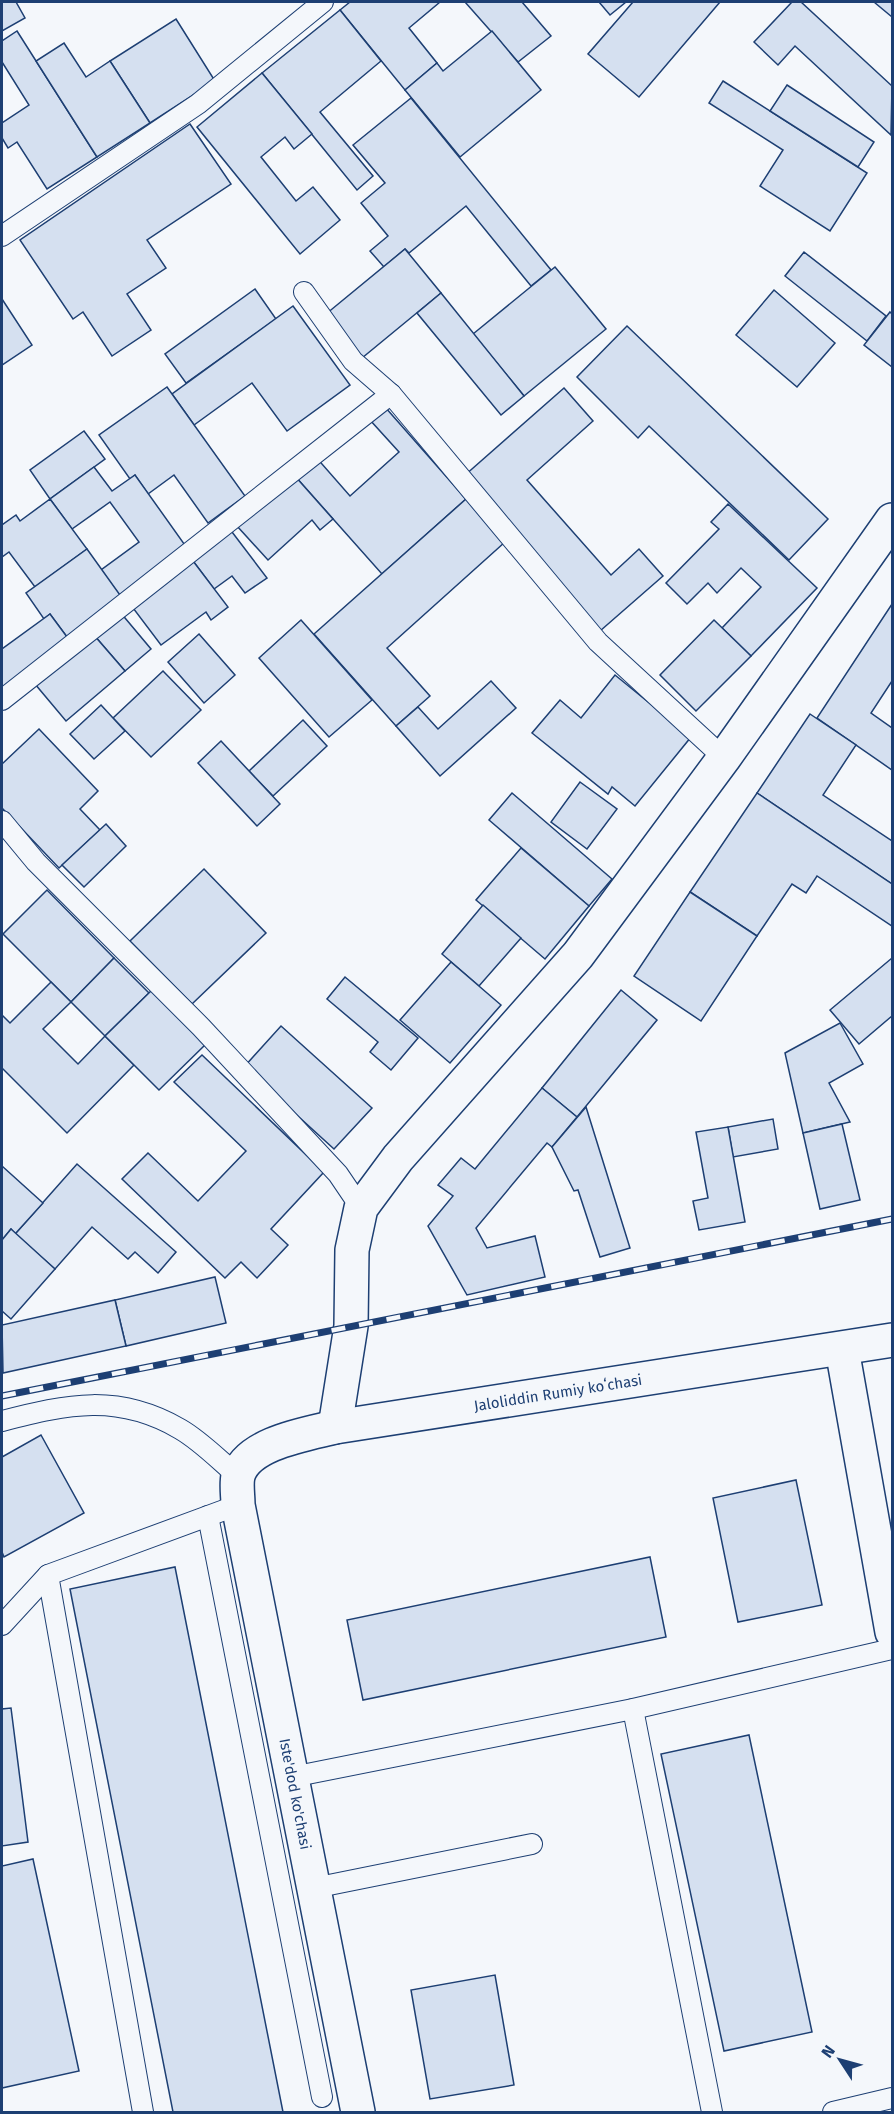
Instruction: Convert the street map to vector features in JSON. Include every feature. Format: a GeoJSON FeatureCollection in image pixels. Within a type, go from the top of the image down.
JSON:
{"type":"FeatureCollection","features":[{"type":"Feature","properties":{"kind":"street"},"geometry":{"type":"LineString","coordinates":[[335,1427],[351,1326],[352,1250],[361,1208],[398,1158],[578,955],[724,758],[892,520]]}},
{"type":"Feature","properties":{"kind":"street","name":"Jaloliddin Rumiy koʻchasi"},"geometry":{"type":"LineString","coordinates":[[238,1490],[251,1456],[283,1440],[335,1427],[892,1340]]}},
{"type":"Feature","properties":{"kind":"street"},"geometry":{"type":"LineString","coordinates":[[842,1349],[892,1632]]}},
{"type":"Feature","properties":{"kind":"street","name":"Iste'dod ko'chasi"},"geometry":{"type":"LineString","coordinates":[[238,1490],[358,2112]]}},
{"type":"Feature","properties":{"kind":"lane"},"geometry":{"type":"LineString","coordinates":[[2,236],[198,104],[323,2]]}},
{"type":"Feature","properties":{"kind":"lane"},"geometry":{"type":"LineString","coordinates":[[304,292],[353,361],[391,394],[598,642],[724,758]]}},
{"type":"Feature","properties":{"kind":"lane"},"geometry":{"type":"LineString","coordinates":[[2,700],[391,394]]}},
{"type":"Feature","properties":{"kind":"lane"},"geometry":{"type":"LineString","coordinates":[[2,821],[36,862],[201,1027],[338,1174],[361,1208]]}},
{"type":"Feature","properties":{"kind":"lane"},"geometry":{"type":"LineString","coordinates":[[2,1421],[56,1407],[115,1404],[145,1411],[182,1430],[238,1490],[208,1516],[48,1575],[2,1625]]}},
{"type":"Feature","properties":{"kind":"lane"},"geometry":{"type":"LineString","coordinates":[[208,1516],[322,2097]]}},
{"type":"Feature","properties":{"kind":"lane"},"geometry":{"type":"LineString","coordinates":[[48,1575],[143,2112]]}},
{"type":"Feature","properties":{"kind":"lane"},"geometry":{"type":"LineString","coordinates":[[292,1777],[633,1709],[892,1649]]}},
{"type":"Feature","properties":{"kind":"lane"},"geometry":{"type":"LineString","coordinates":[[633,1709],[712,2112]]}},
{"type":"Feature","properties":{"kind":"lane"},"geometry":{"type":"LineString","coordinates":[[314,1888],[532,1844]]}},
{"type":"Feature","properties":{"kind":"lane"},"geometry":{"type":"LineString","coordinates":[[833,2112],[892,2098]]}},
{"type":"Feature","properties":{"kind":"building"},"geometry":{"type":"Polygon","coordinates":[[[2,2],[16,2],[25,18],[2,31],[2,2]]]}},
{"type":"Feature","properties":{"kind":"building"},"geometry":{"type":"Polygon","coordinates":[[[350,2],[440,2],[409,28],[437,63],[405,90],[340,10],[350,2]]]}},
{"type":"Feature","properties":{"kind":"building"},"geometry":{"type":"Polygon","coordinates":[[[465,2],[522,2],[551,36],[518,62],[465,2]]]}},
{"type":"Feature","properties":{"kind":"building"},"geometry":{"type":"Polygon","coordinates":[[[599,2],[626,2],[610,15],[599,2]]]}},
{"type":"Feature","properties":{"kind":"building"},"geometry":{"type":"Polygon","coordinates":[[[633,2],[720,2],[639,97],[588,54],[633,2]]]}},
{"type":"Feature","properties":{"kind":"building"},"geometry":{"type":"Polygon","coordinates":[[[792,2],[801,2],[892,86],[891,135],[795,46],[778,65],[754,42],[792,2]]]}},
{"type":"Feature","properties":{"kind":"building"},"geometry":{"type":"Polygon","coordinates":[[[874,2],[892,2],[892,17],[874,2]]]}},
{"type":"Feature","properties":{"kind":"building"},"geometry":{"type":"Polygon","coordinates":[[[340,10],[381,61],[320,112],[373,176],[357,190],[262,73],[340,10]]]}},
{"type":"Feature","properties":{"kind":"building"},"geometry":{"type":"Polygon","coordinates":[[[176,19],[215,81],[150,123],[110,61],[176,19]]]}},
{"type":"Feature","properties":{"kind":"building"},"geometry":{"type":"Polygon","coordinates":[[[17,31],[97,157],[47,189],[17,142],[8,148],[2,138],[2,123],[29,105],[2,62],[2,41],[17,31]]]}},
{"type":"Feature","properties":{"kind":"building"},"geometry":{"type":"Polygon","coordinates":[[[492,31],[541,90],[460,157],[405,90],[437,63],[443,71],[492,31]]]}},
{"type":"Feature","properties":{"kind":"building"},"geometry":{"type":"Polygon","coordinates":[[[64,43],[86,77],[110,61],[150,123],[97,157],[36,61],[64,43]]]}},
{"type":"Feature","properties":{"kind":"building"},"geometry":{"type":"Polygon","coordinates":[[[262,73],[312,134],[294,149],[285,137],[261,157],[296,201],[313,187],[340,220],[300,254],[197,127],[262,73]]]}},
{"type":"Feature","properties":{"kind":"building"},"geometry":{"type":"Polygon","coordinates":[[[723,81],[867,173],[830,231],[760,186],[783,150],[709,103],[723,81]]]}},
{"type":"Feature","properties":{"kind":"building"},"geometry":{"type":"Polygon","coordinates":[[[787,85],[874,142],[858,167],[770,111],[787,85]]]}},
{"type":"Feature","properties":{"kind":"building"},"geometry":{"type":"Polygon","coordinates":[[[411,98],[551,270],[531,286],[466,206],[409,253],[405,249],[384,267],[370,251],[388,236],[361,203],[385,183],[353,145],[411,98]]]}},
{"type":"Feature","properties":{"kind":"building"},"geometry":{"type":"Polygon","coordinates":[[[190,124],[231,184],[147,240],[166,268],[127,294],[151,330],[112,356],[83,312],[73,319],[20,240],[190,124]]]}},
{"type":"Feature","properties":{"kind":"building"},"geometry":{"type":"Polygon","coordinates":[[[405,249],[441,293],[362,358],[326,314],[405,249]]]}},
{"type":"Feature","properties":{"kind":"building"},"geometry":{"type":"Polygon","coordinates":[[[804,252],[886,316],[867,341],[785,276],[804,252]]]}},
{"type":"Feature","properties":{"kind":"building"},"geometry":{"type":"Polygon","coordinates":[[[555,267],[606,329],[524,396],[473,334],[555,267]]]}},
{"type":"Feature","properties":{"kind":"building"},"geometry":{"type":"Polygon","coordinates":[[[255,289],[276,319],[186,383],[165,354],[255,289]]]}},
{"type":"Feature","properties":{"kind":"building"},"geometry":{"type":"Polygon","coordinates":[[[774,290],[835,343],[797,387],[736,335],[774,290]]]}},
{"type":"Feature","properties":{"kind":"building"},"geometry":{"type":"Polygon","coordinates":[[[441,293],[524,396],[501,415],[417,313],[441,293]]]}},
{"type":"Feature","properties":{"kind":"building"},"geometry":{"type":"Polygon","coordinates":[[[2,299],[32,345],[2,365],[2,299]]]}},
{"type":"Feature","properties":{"kind":"building"},"geometry":{"type":"Polygon","coordinates":[[[293,306],[350,385],[287,431],[252,383],[194,425],[172,394],[293,306]]]}},
{"type":"Feature","properties":{"kind":"building"},"geometry":{"type":"Polygon","coordinates":[[[890,312],[892,314],[892,367],[864,345],[890,312]]]}},
{"type":"Feature","properties":{"kind":"building"},"geometry":{"type":"Polygon","coordinates":[[[627,326],[828,519],[789,560],[649,426],[638,438],[577,377],[627,326]]]}},
{"type":"Feature","properties":{"kind":"building"},"geometry":{"type":"Polygon","coordinates":[[[167,387],[245,496],[208,523],[174,475],[148,494],[135,475],[130,479],[99,435],[167,387]]]}},
{"type":"Feature","properties":{"kind":"building"},"geometry":{"type":"Polygon","coordinates":[[[564,388],[593,421],[527,480],[611,575],[639,549],[663,576],[600,631],[464,476],[564,388]]]}},
{"type":"Feature","properties":{"kind":"building"},"geometry":{"type":"Polygon","coordinates":[[[385,407],[466,499],[382,574],[294,475],[315,456],[350,496],[399,452],[370,420],[385,407]]]}},
{"type":"Feature","properties":{"kind":"building"},"geometry":{"type":"Polygon","coordinates":[[[84,431],[105,459],[50,499],[30,470],[84,431]]]}},
{"type":"Feature","properties":{"kind":"building"},"geometry":{"type":"Polygon","coordinates":[[[94,467],[112,491],[135,475],[187,548],[120,596],[101,570],[139,542],[110,502],[72,529],[50,499],[94,467]]]}},
{"type":"Feature","properties":{"kind":"building"},"geometry":{"type":"Polygon","coordinates":[[[294,475],[333,519],[320,530],[312,520],[268,560],[237,526],[294,475]]]}},
{"type":"Feature","properties":{"kind":"building"},"geometry":{"type":"Polygon","coordinates":[[[50,499],[87,549],[35,587],[9,552],[2,557],[2,525],[16,515],[20,521],[50,499]]]}},
{"type":"Feature","properties":{"kind":"building"},"geometry":{"type":"Polygon","coordinates":[[[466,499],[505,542],[387,648],[430,696],[396,726],[314,634],[466,499]]]}},
{"type":"Feature","properties":{"kind":"building"},"geometry":{"type":"Polygon","coordinates":[[[728,504],[817,588],[751,656],[722,628],[761,587],[741,568],[717,593],[708,583],[687,604],[666,583],[719,529],[711,522],[728,504]]]}},
{"type":"Feature","properties":{"kind":"building"},"geometry":{"type":"Polygon","coordinates":[[[229,528],[267,578],[245,593],[232,576],[214,589],[190,557],[229,528]]]}},
{"type":"Feature","properties":{"kind":"building"},"geometry":{"type":"Polygon","coordinates":[[[87,549],[125,602],[70,641],[50,614],[44,619],[26,593],[87,549]]]}},
{"type":"Feature","properties":{"kind":"building"},"geometry":{"type":"Polygon","coordinates":[[[190,557],[228,607],[211,620],[206,612],[161,645],[130,604],[190,557]]]}},
{"type":"Feature","properties":{"kind":"building"},"geometry":{"type":"Polygon","coordinates":[[[892,604],[892,681],[871,713],[892,728],[892,770],[817,718],[892,604]]]}},
{"type":"Feature","properties":{"kind":"building"},"geometry":{"type":"Polygon","coordinates":[[[120,612],[151,649],[125,671],[93,634],[120,612]]]}},
{"type":"Feature","properties":{"kind":"building"},"geometry":{"type":"Polygon","coordinates":[[[50,614],[70,641],[2,690],[2,649],[50,614]]]}},
{"type":"Feature","properties":{"kind":"building"},"geometry":{"type":"Polygon","coordinates":[[[301,620],[372,700],[329,737],[259,658],[301,620]]]}},
{"type":"Feature","properties":{"kind":"building"},"geometry":{"type":"Polygon","coordinates":[[[714,620],[751,656],[696,711],[660,675],[714,620]]]}},
{"type":"Feature","properties":{"kind":"building"},"geometry":{"type":"Polygon","coordinates":[[[93,634],[125,671],[66,721],[35,684],[93,634]]]}},
{"type":"Feature","properties":{"kind":"building"},"geometry":{"type":"Polygon","coordinates":[[[199,634],[235,675],[204,703],[168,662],[199,634]]]}},
{"type":"Feature","properties":{"kind":"building"},"geometry":{"type":"Polygon","coordinates":[[[163,671],[201,710],[151,757],[113,718],[163,671]]]}},
{"type":"Feature","properties":{"kind":"building"},"geometry":{"type":"Polygon","coordinates":[[[615,675],[691,737],[635,806],[612,787],[608,794],[532,733],[560,700],[581,718],[615,675]]]}},
{"type":"Feature","properties":{"kind":"building"},"geometry":{"type":"Polygon","coordinates":[[[491,681],[516,708],[440,776],[396,726],[418,707],[438,729],[491,681]]]}},
{"type":"Feature","properties":{"kind":"building"},"geometry":{"type":"Polygon","coordinates":[[[101,705],[125,731],[94,759],[70,734],[101,705]]]}},
{"type":"Feature","properties":{"kind":"building"},"geometry":{"type":"Polygon","coordinates":[[[810,714],[856,745],[823,795],[892,841],[892,884],[757,793],[810,714]]]}},
{"type":"Feature","properties":{"kind":"building"},"geometry":{"type":"Polygon","coordinates":[[[303,720],[327,746],[273,796],[249,771],[303,720]]]}},
{"type":"Feature","properties":{"kind":"building"},"geometry":{"type":"Polygon","coordinates":[[[39,729],[98,791],[80,809],[100,830],[59,868],[2,808],[2,764],[39,729]]]}},
{"type":"Feature","properties":{"kind":"building"},"geometry":{"type":"Polygon","coordinates":[[[221,741],[280,804],[257,826],[198,763],[221,741]]]}},
{"type":"Feature","properties":{"kind":"building"},"geometry":{"type":"Polygon","coordinates":[[[580,782],[617,809],[587,849],[551,822],[580,782]]]}},
{"type":"Feature","properties":{"kind":"building"},"geometry":{"type":"Polygon","coordinates":[[[512,793],[612,879],[589,906],[489,820],[512,793]]]}},
{"type":"Feature","properties":{"kind":"building"},"geometry":{"type":"Polygon","coordinates":[[[757,793],[892,884],[892,926],[817,876],[806,893],[792,884],[757,936],[690,892],[757,793]]]}},
{"type":"Feature","properties":{"kind":"building"},"geometry":{"type":"Polygon","coordinates":[[[106,824],[126,846],[84,887],[62,865],[106,824]]]}},
{"type":"Feature","properties":{"kind":"building"},"geometry":{"type":"Polygon","coordinates":[[[521,848],[589,906],[545,959],[476,900],[521,848]]]}},
{"type":"Feature","properties":{"kind":"building"},"geometry":{"type":"Polygon","coordinates":[[[204,869],[266,933],[192,1004],[130,941],[204,869]]]}},
{"type":"Feature","properties":{"kind":"building"},"geometry":{"type":"Polygon","coordinates":[[[47,890],[114,958],[71,1002],[3,934],[47,890]]]}},
{"type":"Feature","properties":{"kind":"building"},"geometry":{"type":"Polygon","coordinates":[[[690,892],[757,936],[701,1021],[634,976],[690,892]]]}},
{"type":"Feature","properties":{"kind":"building"},"geometry":{"type":"Polygon","coordinates":[[[483,905],[521,938],[479,986],[442,954],[483,905]]]}},
{"type":"Feature","properties":{"kind":"building"},"geometry":{"type":"Polygon","coordinates":[[[114,958],[149,993],[105,1036],[71,1002],[114,958]]]}},
{"type":"Feature","properties":{"kind":"building"},"geometry":{"type":"Polygon","coordinates":[[[892,958],[892,1016],[859,1044],[830,1010],[892,958]]]}},
{"type":"Feature","properties":{"kind":"building"},"geometry":{"type":"Polygon","coordinates":[[[451,962],[501,1005],[450,1063],[400,1020],[451,962]]]}},
{"type":"Feature","properties":{"kind":"building"},"geometry":{"type":"Polygon","coordinates":[[[345,977],[418,1038],[391,1070],[370,1052],[378,1042],[327,999],[345,977]]]}},
{"type":"Feature","properties":{"kind":"building"},"geometry":{"type":"Polygon","coordinates":[[[51,982],[71,1002],[43,1029],[78,1064],[105,1036],[134,1065],[67,1133],[2,1068],[2,1015],[10,1023],[51,982]]]}},
{"type":"Feature","properties":{"kind":"building"},"geometry":{"type":"Polygon","coordinates":[[[153,989],[207,1043],[159,1090],[105,1036],[153,989]]]}},
{"type":"Feature","properties":{"kind":"building"},"geometry":{"type":"Polygon","coordinates":[[[621,990],[657,1020],[577,1117],[542,1088],[621,990]]]}},
{"type":"Feature","properties":{"kind":"building"},"geometry":{"type":"Polygon","coordinates":[[[840,1023],[863,1064],[829,1083],[850,1122],[803,1133],[785,1053],[840,1023]]]}},
{"type":"Feature","properties":{"kind":"building"},"geometry":{"type":"Polygon","coordinates":[[[281,1026],[372,1108],[334,1149],[244,1067],[281,1026]]]}},
{"type":"Feature","properties":{"kind":"building"},"geometry":{"type":"Polygon","coordinates":[[[202,1055],[324,1172],[271,1229],[288,1245],[257,1278],[241,1262],[225,1278],[122,1179],[148,1153],[198,1201],[246,1151],[174,1082],[202,1055]]]}},
{"type":"Feature","properties":{"kind":"building"},"geometry":{"type":"Polygon","coordinates":[[[542,1088],[577,1117],[552,1147],[547,1143],[476,1228],[487,1248],[535,1236],[545,1277],[467,1295],[428,1226],[453,1196],[438,1185],[461,1158],[475,1169],[542,1088]]]}},
{"type":"Feature","properties":{"kind":"building"},"geometry":{"type":"Polygon","coordinates":[[[586,1107],[630,1248],[600,1257],[578,1190],[574,1191],[552,1147],[586,1107]]]}},
{"type":"Feature","properties":{"kind":"building"},"geometry":{"type":"Polygon","coordinates":[[[773,1119],[778,1149],[733,1157],[728,1127],[773,1119]]]}},
{"type":"Feature","properties":{"kind":"building"},"geometry":{"type":"Polygon","coordinates":[[[842,1124],[860,1200],[820,1209],[803,1133],[842,1124]]]}},
{"type":"Feature","properties":{"kind":"building"},"geometry":{"type":"Polygon","coordinates":[[[728,1127],[745,1222],[699,1230],[693,1201],[708,1198],[696,1132],[728,1127]]]}},
{"type":"Feature","properties":{"kind":"building"},"geometry":{"type":"Polygon","coordinates":[[[77,1164],[176,1252],[158,1273],[135,1252],[128,1259],[92,1227],[55,1269],[15,1234],[77,1164]]]}},
{"type":"Feature","properties":{"kind":"building"},"geometry":{"type":"Polygon","coordinates":[[[2,1166],[43,1203],[15,1234],[11,1229],[2,1240],[2,1166]]]}},
{"type":"Feature","properties":{"kind":"building"},"geometry":{"type":"Polygon","coordinates":[[[11,1229],[55,1269],[11,1319],[2,1311],[2,1240],[11,1229]]]}},
{"type":"Feature","properties":{"kind":"building"},"geometry":{"type":"Polygon","coordinates":[[[215,1277],[226,1323],[126,1346],[115,1300],[215,1277]]]}},
{"type":"Feature","properties":{"kind":"building"},"geometry":{"type":"Polygon","coordinates":[[[115,1300],[126,1346],[3,1373],[2,1325],[115,1300]]]}},
{"type":"Feature","properties":{"kind":"building"},"geometry":{"type":"Polygon","coordinates":[[[41,1435],[84,1513],[4,1557],[2,1552],[2,1457],[41,1435]]]}},
{"type":"Feature","properties":{"kind":"building"},"geometry":{"type":"Polygon","coordinates":[[[796,1480],[822,1605],[738,1622],[713,1498],[796,1480]]]}},
{"type":"Feature","properties":{"kind":"building"},"geometry":{"type":"Polygon","coordinates":[[[650,1557],[666,1637],[363,1700],[347,1620],[650,1557]]]}},
{"type":"Feature","properties":{"kind":"building"},"geometry":{"type":"Polygon","coordinates":[[[175,1567],[283,2112],[173,2112],[70,1589],[175,1567]]]}},
{"type":"Feature","properties":{"kind":"building"},"geometry":{"type":"Polygon","coordinates":[[[11,1708],[28,1842],[2,1846],[2,1709],[11,1708]]]}},
{"type":"Feature","properties":{"kind":"building"},"geometry":{"type":"Polygon","coordinates":[[[749,1735],[812,2032],[724,2051],[661,1754],[749,1735]]]}},
{"type":"Feature","properties":{"kind":"building"},"geometry":{"type":"Polygon","coordinates":[[[33,1859],[79,2071],[2,2088],[2,1866],[33,1859]]]}},
{"type":"Feature","properties":{"kind":"building"},"geometry":{"type":"Polygon","coordinates":[[[495,1975],[514,2085],[430,2099],[411,1990],[495,1975]]]}},
{"type":"Feature","properties":{"kind":"railway"},"geometry":{"type":"LineString","coordinates":[[2,1396],[892,1219]]}}]}
